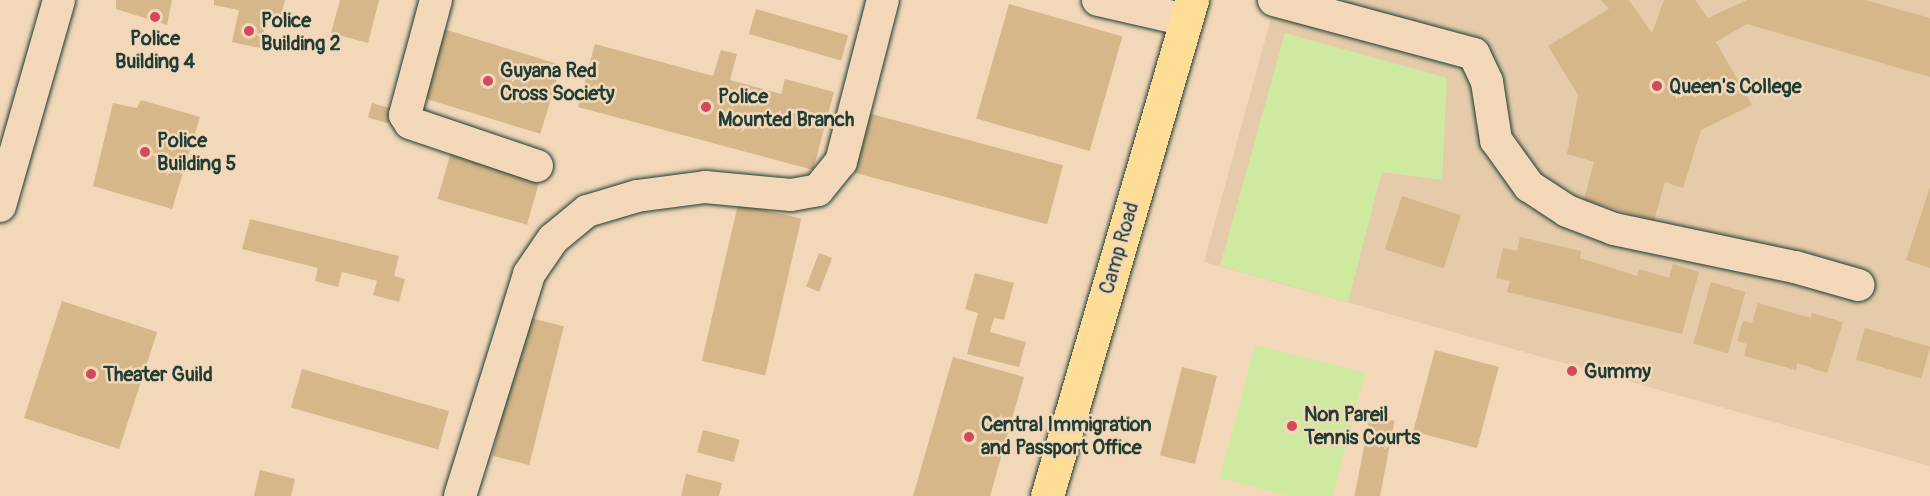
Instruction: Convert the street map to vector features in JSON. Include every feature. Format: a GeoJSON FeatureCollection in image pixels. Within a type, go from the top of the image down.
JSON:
{"type":"FeatureCollection","features":[{"type":"Feature","properties":{"kind":"main road","name":"Camp Road"},"geometry":{"type":"LineString","coordinates":[[1047,496],[1189,10]]}},
{"type":"Feature","properties":{"kind":"street"},"geometry":{"type":"LineString","coordinates":[[0,206],[59,0]]}},
{"type":"Feature","properties":{"kind":"street"},"geometry":{"type":"LineString","coordinates":[[436,0],[405,115],[410,123],[537,165]]}},
{"type":"Feature","properties":{"kind":"street"},"geometry":{"type":"LineString","coordinates":[[460,496],[529,274],[553,239],[587,211],[636,196],[705,187],[791,195],[818,190],[841,162],[883,0]]}},
{"type":"Feature","properties":{"kind":"street"},"geometry":{"type":"LineString","coordinates":[[1098,0],[1189,10]]}},
{"type":"Feature","properties":{"kind":"street"},"geometry":{"type":"LineString","coordinates":[[1283,2],[1474,54],[1487,82],[1496,140],[1529,186],[1568,211],[1614,229],[1795,267],[1858,285]]}},
{"type":"Feature","properties":{"kind":"shaded area"},"geometry":{"type":"Polygon","coordinates":[[[1276,0],[1930,0],[1930,466],[1204,262],[1276,0]]]}},
{"type":"Feature","properties":{"kind":"green space"},"geometry":{"type":"Polygon","coordinates":[[[1285,33],[1447,78],[1442,180],[1382,172],[1348,302],[1220,266],[1285,33]]]}},
{"type":"Feature","properties":{"kind":"green space","name":"Non Pareil Tennis Courts"},"geometry":{"type":"Polygon","coordinates":[[[1255,345],[1365,373],[1333,496],[1288,496],[1220,478],[1255,345]]]}},
{"type":"Feature","properties":{"kind":"building","name":"Police Building 4"},"geometry":{"type":"Polygon","coordinates":[[[116,0],[172,0],[167,25],[116,9],[116,0]]]}},
{"type":"Feature","properties":{"kind":"building","name":"Police Building 2"},"geometry":{"type":"Polygon","coordinates":[[[214,0],[285,0],[280,19],[267,17],[260,48],[232,42],[239,10],[214,5],[214,0]]]}},
{"type":"Feature","properties":{"kind":"building"},"geometry":{"type":"Polygon","coordinates":[[[340,0],[379,0],[368,43],[331,33],[340,0]]]}},
{"type":"Feature","properties":{"kind":"building","name":"Queen's College"},"geometry":{"type":"Polygon","coordinates":[[[1601,0],[1629,0],[1652,33],[1664,0],[1695,0],[1708,18],[1747,0],[1865,0],[1930,18],[1930,77],[1747,24],[1716,42],[1752,105],[1701,130],[1683,188],[1665,182],[1654,220],[1584,200],[1594,162],[1567,154],[1578,95],[1548,46],[1609,9],[1601,0]]]}},
{"type":"Feature","properties":{"kind":"building"},"geometry":{"type":"Polygon","coordinates":[[[1009,4],[1122,37],[1090,151],[976,118],[1009,4]]]}},
{"type":"Feature","properties":{"kind":"building"},"geometry":{"type":"Polygon","coordinates":[[[756,9],[848,35],[841,60],[749,34],[756,9]]]}},
{"type":"Feature","properties":{"kind":"building","name":"Guyana Red Cross Society"},"geometry":{"type":"Polygon","coordinates":[[[437,27],[561,65],[540,134],[416,96],[437,27]]]}},
{"type":"Feature","properties":{"kind":"building","name":"Police Mounted Branch"},"geometry":{"type":"Polygon","coordinates":[[[595,44],[713,76],[721,50],[737,54],[730,80],[781,94],[785,79],[834,92],[813,170],[578,107],[595,44]]]}},
{"type":"Feature","properties":{"kind":"building","name":"Police Building 5"},"geometry":{"type":"Polygon","coordinates":[[[141,100],[200,117],[172,209],[93,186],[113,103],[137,108],[141,100]]]}},
{"type":"Feature","properties":{"kind":"building"},"geometry":{"type":"Polygon","coordinates":[[[372,103],[393,109],[389,123],[368,117],[372,103]]]}},
{"type":"Feature","properties":{"kind":"building"},"geometry":{"type":"Polygon","coordinates":[[[864,112],[1063,165],[1047,224],[848,171],[864,112]]]}},
{"type":"Feature","properties":{"kind":"building"},"geometry":{"type":"Polygon","coordinates":[[[451,152],[540,178],[527,225],[437,199],[451,152]]]}},
{"type":"Feature","properties":{"kind":"building"},"geometry":{"type":"Polygon","coordinates":[[[1930,187],[1930,268],[1906,260],[1930,187]]]}},
{"type":"Feature","properties":{"kind":"building"},"geometry":{"type":"Polygon","coordinates":[[[1402,196],[1461,215],[1444,268],[1385,249],[1402,196]]]}},
{"type":"Feature","properties":{"kind":"building"},"geometry":{"type":"Polygon","coordinates":[[[738,204],[801,219],[765,375],[702,361],[738,204]]]}},
{"type":"Feature","properties":{"kind":"building"},"geometry":{"type":"Polygon","coordinates":[[[250,219],[399,256],[394,276],[405,279],[399,302],[373,295],[377,281],[342,272],[338,287],[315,281],[318,268],[242,249],[250,219]]]}},
{"type":"Feature","properties":{"kind":"building"},"geometry":{"type":"Polygon","coordinates":[[[1520,237],[1581,251],[1580,258],[1637,276],[1639,269],[1669,278],[1673,264],[1699,272],[1682,334],[1507,292],[1510,281],[1496,278],[1503,248],[1517,251],[1520,237]]]}},
{"type":"Feature","properties":{"kind":"building"},"geometry":{"type":"Polygon","coordinates":[[[819,253],[832,258],[819,292],[806,287],[819,253]]]}},
{"type":"Feature","properties":{"kind":"building"},"geometry":{"type":"Polygon","coordinates":[[[975,273],[1014,283],[1004,320],[994,318],[990,332],[1026,342],[1019,367],[967,354],[978,313],[965,309],[975,273]]]}},
{"type":"Feature","properties":{"kind":"building"},"geometry":{"type":"Polygon","coordinates":[[[1711,282],[1746,292],[1728,353],[1693,344],[1711,282]]]}},
{"type":"Feature","properties":{"kind":"building","name":"Theater Guild"},"geometry":{"type":"Polygon","coordinates":[[[62,301],[157,332],[119,449],[24,418],[62,301]]]}},
{"type":"Feature","properties":{"kind":"building"},"geometry":{"type":"Polygon","coordinates":[[[1758,303],[1811,318],[1812,313],[1843,322],[1827,373],[1797,363],[1796,370],[1744,356],[1747,344],[1737,341],[1743,321],[1752,323],[1758,303]]]}},
{"type":"Feature","properties":{"kind":"building"},"geometry":{"type":"Polygon","coordinates":[[[527,317],[564,326],[529,465],[492,456],[527,317]]]}},
{"type":"Feature","properties":{"kind":"building"},"geometry":{"type":"Polygon","coordinates":[[[1865,328],[1930,347],[1921,378],[1856,360],[1865,328]]]}},
{"type":"Feature","properties":{"kind":"building"},"geometry":{"type":"Polygon","coordinates":[[[1435,350],[1499,367],[1477,448],[1413,431],[1435,350]]]}},
{"type":"Feature","properties":{"kind":"building","name":"Central Immigration and Passport Office"},"geometry":{"type":"Polygon","coordinates":[[[953,357],[1024,377],[990,496],[913,496],[953,357]]]}},
{"type":"Feature","properties":{"kind":"building"},"geometry":{"type":"Polygon","coordinates":[[[1182,367],[1217,376],[1195,464],[1160,455],[1182,367]]]}},
{"type":"Feature","properties":{"kind":"building"},"geometry":{"type":"Polygon","coordinates":[[[302,369],[449,411],[438,450],[291,407],[302,369]]]}},
{"type":"Feature","properties":{"kind":"building"},"geometry":{"type":"Polygon","coordinates":[[[1370,416],[1395,421],[1380,496],[1354,496],[1370,416]]]}},
{"type":"Feature","properties":{"kind":"building"},"geometry":{"type":"Polygon","coordinates":[[[703,430],[740,440],[734,462],[697,452],[703,430]]]}},
{"type":"Feature","properties":{"kind":"building"},"geometry":{"type":"Polygon","coordinates":[[[260,470],[295,479],[291,496],[254,496],[260,470]]]}},
{"type":"Feature","properties":{"kind":"building"},"geometry":{"type":"Polygon","coordinates":[[[686,474],[722,483],[719,496],[681,496],[686,474]]]}},
{"type":"Feature","properties":{"kind":"place","name":"Police Building 4"},"geometry":{"type":"Point","coordinates":[155,17]}},
{"type":"Feature","properties":{"kind":"place","name":"Police Building 2"},"geometry":{"type":"Point","coordinates":[249,31]}},
{"type":"Feature","properties":{"kind":"place","name":"Guyana Red Cross Society"},"geometry":{"type":"Point","coordinates":[488,81]}},
{"type":"Feature","properties":{"kind":"place","name":"Queen's College"},"geometry":{"type":"Point","coordinates":[1657,86]}},
{"type":"Feature","properties":{"kind":"place","name":"Police Mounted Branch"},"geometry":{"type":"Point","coordinates":[706,107]}},
{"type":"Feature","properties":{"kind":"place","name":"Police Building 5"},"geometry":{"type":"Point","coordinates":[145,152]}},
{"type":"Feature","properties":{"kind":"place","name":"Gummy"},"geometry":{"type":"Point","coordinates":[1572,371]}},
{"type":"Feature","properties":{"kind":"place","name":"Theater Guild"},"geometry":{"type":"Point","coordinates":[91,374]}},
{"type":"Feature","properties":{"kind":"place","name":"Non Pareil Tennis Courts"},"geometry":{"type":"Point","coordinates":[1292,426]}},
{"type":"Feature","properties":{"kind":"place","name":"Central Immigration and Passport Office"},"geometry":{"type":"Point","coordinates":[969,437]}}]}
